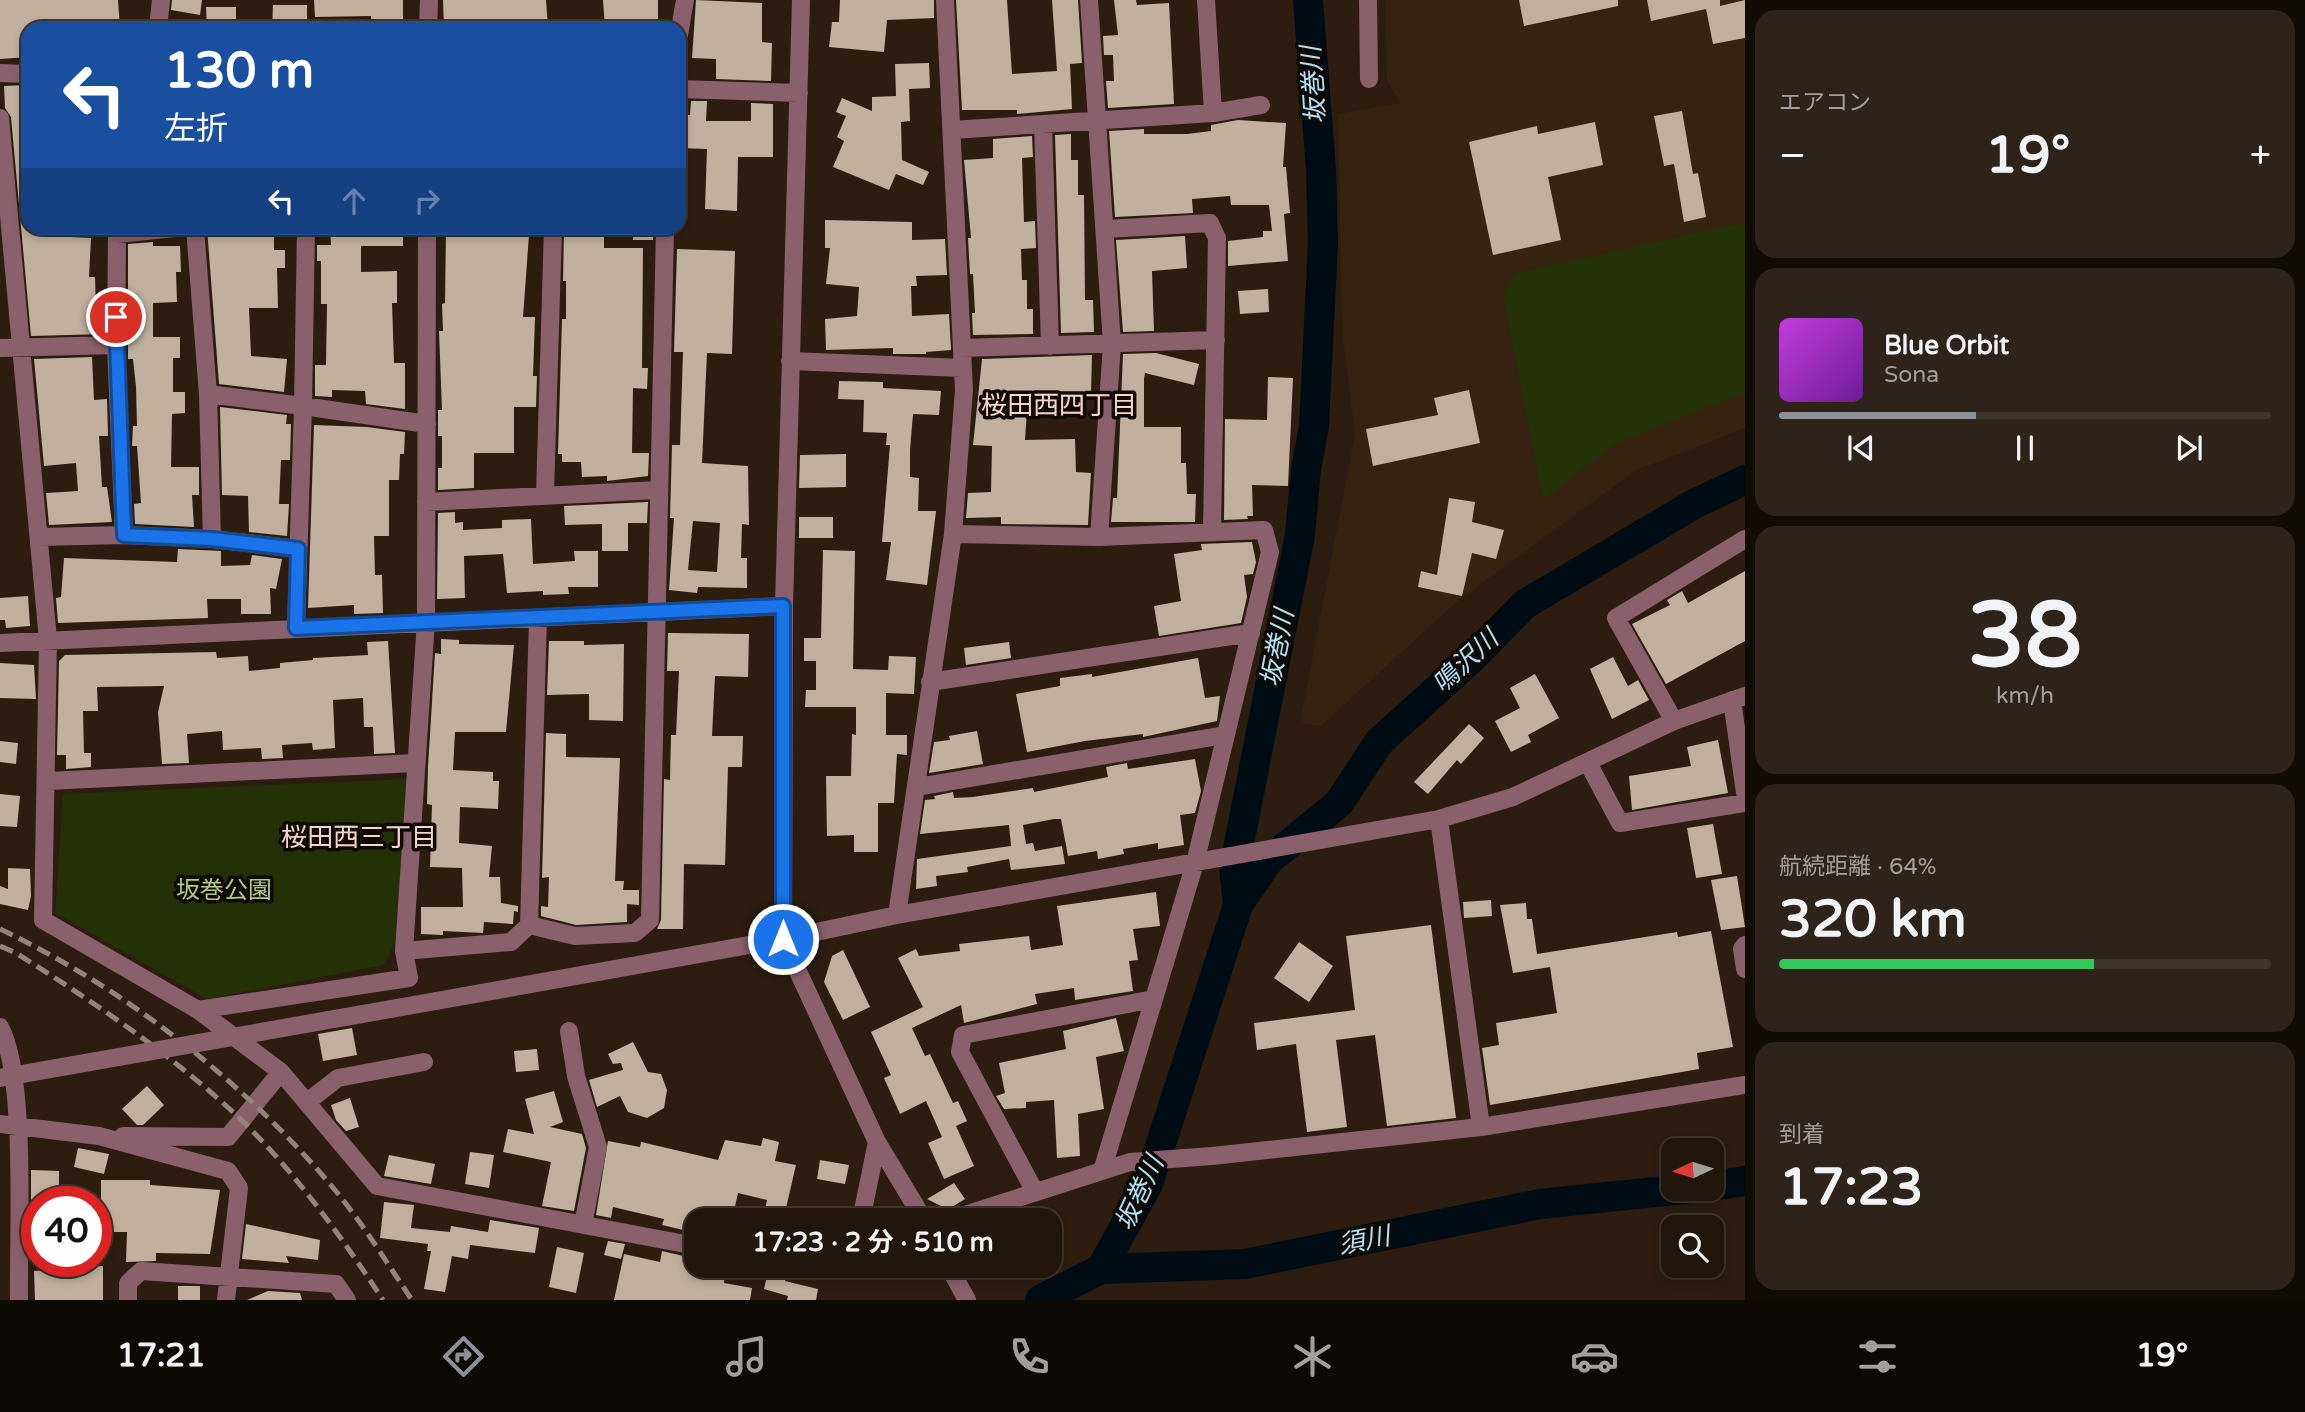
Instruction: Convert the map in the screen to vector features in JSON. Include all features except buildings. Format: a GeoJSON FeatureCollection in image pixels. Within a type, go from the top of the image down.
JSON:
{"type":"FeatureCollection","features":[{"type":"Feature","properties":{"kind":"street"},"geometry":{"type":"LineString","coordinates":[[159,21],[161,0]]}},
{"type":"Feature","properties":{"kind":"street"},"geometry":{"type":"LineString","coordinates":[[428,21],[429,0]]}},
{"type":"Feature","properties":{"kind":"street"},"geometry":{"type":"LineString","coordinates":[[681,21],[685,0]]}},
{"type":"Feature","properties":{"kind":"street"},"geometry":{"type":"LineString","coordinates":[[801,0],[783,606],[783,939],[877,1142],[917,1208]]}},
{"type":"Feature","properties":{"kind":"street"},"geometry":{"type":"LineString","coordinates":[[897,915],[953,534],[964,390],[945,0]]}},
{"type":"Feature","properties":{"kind":"street"},"geometry":{"type":"LineString","coordinates":[[1089,0],[1107,229],[1112,344],[1099,537]]}},
{"type":"Feature","properties":{"kind":"street"},"geometry":{"type":"LineString","coordinates":[[1206,0],[1213,113]]}},
{"type":"Feature","properties":{"kind":"street"},"geometry":{"type":"LineString","coordinates":[[1368,0],[1369,79]]}},
{"type":"Feature","properties":{"kind":"street"},"geometry":{"type":"LineString","coordinates":[[0,73],[21,74]]}},
{"type":"Feature","properties":{"kind":"street"},"geometry":{"type":"LineString","coordinates":[[686,89],[799,93]]}},
{"type":"Feature","properties":{"kind":"street"},"geometry":{"type":"LineString","coordinates":[[953,130],[1213,113],[1261,105]]}},
{"type":"Feature","properties":{"kind":"street"},"geometry":{"type":"LineString","coordinates":[[0,118],[48,640],[48,781],[43,920],[198,1010],[281,1072],[377,1186],[684,1244]]}},
{"type":"Feature","properties":{"kind":"street"},"geometry":{"type":"LineString","coordinates":[[1043,124],[1050,346]]}},
{"type":"Feature","properties":{"kind":"street"},"geometry":{"type":"LineString","coordinates":[[1107,229],[1210,223],[1217,238],[1212,531]]}},
{"type":"Feature","properties":{"kind":"street"},"geometry":{"type":"LineString","coordinates":[[117,235],[116,345],[124,535]]}},
{"type":"Feature","properties":{"kind":"street"},"geometry":{"type":"LineString","coordinates":[[196,235],[208,394],[212,539]]}},
{"type":"Feature","properties":{"kind":"street"},"geometry":{"type":"LineString","coordinates":[[296,628],[306,235]]}},
{"type":"Feature","properties":{"kind":"street"},"geometry":{"type":"LineString","coordinates":[[198,1010],[409,978],[404,951],[426,621],[428,235]]}},
{"type":"Feature","properties":{"kind":"street"},"geometry":{"type":"LineString","coordinates":[[545,494],[553,235]]}},
{"type":"Feature","properties":{"kind":"street"},"geometry":{"type":"LineString","coordinates":[[529,925],[575,936],[635,933],[650,920],[657,490],[665,235]]}},
{"type":"Feature","properties":{"kind":"street"},"geometry":{"type":"LineString","coordinates":[[962,348],[1216,340]]}},
{"type":"Feature","properties":{"kind":"street"},"geometry":{"type":"LineString","coordinates":[[0,348],[116,345]]}},
{"type":"Feature","properties":{"kind":"street"},"geometry":{"type":"LineString","coordinates":[[790,361],[963,368]]}},
{"type":"Feature","properties":{"kind":"street"},"geometry":{"type":"LineString","coordinates":[[208,394],[427,425]]}},
{"type":"Feature","properties":{"kind":"street"},"geometry":{"type":"LineString","coordinates":[[426,502],[657,490]]}},
{"type":"Feature","properties":{"kind":"street"},"geometry":{"type":"LineString","coordinates":[[953,534],[1099,537],[1265,530],[1270,552],[1195,863],[1102,1171]]}},
{"type":"Feature","properties":{"kind":"street"},"geometry":{"type":"LineString","coordinates":[[39,537],[124,535],[212,539],[298,549]]}},
{"type":"Feature","properties":{"kind":"street"},"geometry":{"type":"LineString","coordinates":[[1674,721],[1616,618],[1745,539]]}},
{"type":"Feature","properties":{"kind":"street"},"geometry":{"type":"LineString","coordinates":[[0,643],[783,606]]}},
{"type":"Feature","properties":{"kind":"street"},"geometry":{"type":"LineString","coordinates":[[404,951],[511,942],[529,925],[538,618]]}},
{"type":"Feature","properties":{"kind":"street"},"geometry":{"type":"LineString","coordinates":[[930,682],[1251,633]]}},
{"type":"Feature","properties":{"kind":"street"},"geometry":{"type":"LineString","coordinates":[[0,1078],[1439,819],[1513,797],[1674,721],[1738,698],[1745,793]]}},
{"type":"Feature","properties":{"kind":"street"},"geometry":{"type":"LineString","coordinates":[[916,787],[1225,735]]}},
{"type":"Feature","properties":{"kind":"street"},"geometry":{"type":"LineString","coordinates":[[1588,762],[1620,823],[1745,803]]}},
{"type":"Feature","properties":{"kind":"street"},"geometry":{"type":"LineString","coordinates":[[48,781],[415,763]]}},
{"type":"Feature","properties":{"kind":"street"},"geometry":{"type":"LineString","coordinates":[[1439,819],[1481,1127]]}},
{"type":"Feature","properties":{"kind":"street"},"geometry":{"type":"LineString","coordinates":[[1745,945],[1742,950],[1745,969]]}},
{"type":"Feature","properties":{"kind":"street"},"geometry":{"type":"LineString","coordinates":[[1035,1192],[960,1052],[963,1035],[1154,999]]}},
{"type":"Feature","properties":{"kind":"street"},"geometry":{"type":"LineString","coordinates":[[0,1027],[10,1049],[9,1203],[19,1300]]}},
{"type":"Feature","properties":{"kind":"street"},"geometry":{"type":"LineString","coordinates":[[569,1031],[576,1076],[598,1147],[583,1225]]}},
{"type":"Feature","properties":{"kind":"street"},"geometry":{"type":"LineString","coordinates":[[307,1102],[338,1078],[424,1062]]}},
{"type":"Feature","properties":{"kind":"street"},"geometry":{"type":"LineString","coordinates":[[8,1125],[99,1136],[228,1137],[281,1072]]}},
{"type":"Feature","properties":{"kind":"street"},"geometry":{"type":"LineString","coordinates":[[986,1208],[1130,1162],[1212,1156],[1481,1127],[1745,1085]]}},
{"type":"Feature","properties":{"kind":"street"},"geometry":{"type":"LineString","coordinates":[[99,1136],[228,1171],[239,1188],[226,1300]]}},
{"type":"Feature","properties":{"kind":"street"},"geometry":{"type":"LineString","coordinates":[[863,1208],[877,1142]]}},
{"type":"Feature","properties":{"kind":"street"},"geometry":{"type":"LineString","coordinates":[[128,1300],[128,1283],[141,1272],[336,1284],[347,1300]]}},
{"type":"Feature","properties":{"kind":"street"},"geometry":{"type":"LineString","coordinates":[[955,1278],[967,1300]]}},
{"type":"Feature","properties":{"kind":"shaded area"},"geometry":{"type":"Polygon","coordinates":[[[1385,0],[1745,0],[1745,428],[1635,471],[1460,599],[1321,726],[1300,723],[1355,434],[1342,330],[1338,114],[1401,103],[1387,81],[1385,0]]]}},
{"type":"Feature","properties":{"kind":"green space"},"geometry":{"type":"Polygon","coordinates":[[[1745,222],[1745,393],[1617,443],[1543,500],[1503,295],[1516,273],[1745,222]]]}},
{"type":"Feature","properties":{"kind":"green space","name":"坂巻公園"},"geometry":{"type":"Polygon","coordinates":[[[407,779],[397,939],[384,965],[207,999],[55,913],[63,794],[407,779]]]}},
{"type":"Feature","properties":{"kind":"waterway","name":"坂巻川"},"geometry":{"type":"LineString","coordinates":[[1101,1269],[1148,1184],[1238,905],[1234,869],[1300,535],[1306,469],[1314,426],[1323,242],[1321,170],[1308,0]]}},
{"type":"Feature","properties":{"kind":"waterway","name":"鳴沢川"},"geometry":{"type":"LineString","coordinates":[[1238,905],[1268,861],[1339,803],[1379,742],[1472,658],[1525,604],[1694,504],[1745,480]]}},
{"type":"Feature","properties":{"kind":"waterway","name":"須川"},"geometry":{"type":"LineString","coordinates":[[1724,1184],[1745,1181]]}},
{"type":"Feature","properties":{"kind":"waterway","name":"須川"},"geometry":{"type":"LineString","coordinates":[[1040,1300],[1101,1269],[1245,1264],[1540,1204],[1661,1191]]}},
{"type":"Feature","properties":{"kind":"railway"},"geometry":{"type":"LineString","coordinates":[[0,929],[93,980],[138,1010],[223,1076],[263,1113],[335,1190],[412,1300]]}},
{"type":"Feature","properties":{"kind":"railway"},"geometry":{"type":"LineString","coordinates":[[0,946],[16,953],[129,1028],[183,1069],[234,1113],[275,1155],[314,1202],[383,1300]]}},
{"type":"Feature","properties":{"kind":"district","name":"桜田西四丁目"},"geometry":{"type":"Point","coordinates":[1059,405]}},
{"type":"Feature","properties":{"kind":"district","name":"桜田西三丁目"},"geometry":{"type":"Point","coordinates":[359,837]}},
{"type":"Feature","properties":{"kind":"route"},"geometry":{"type":"LineString","coordinates":[[116,317],[124,535],[212,539],[298,549],[296,628],[655,614],[783,606],[783,939]]}}]}
